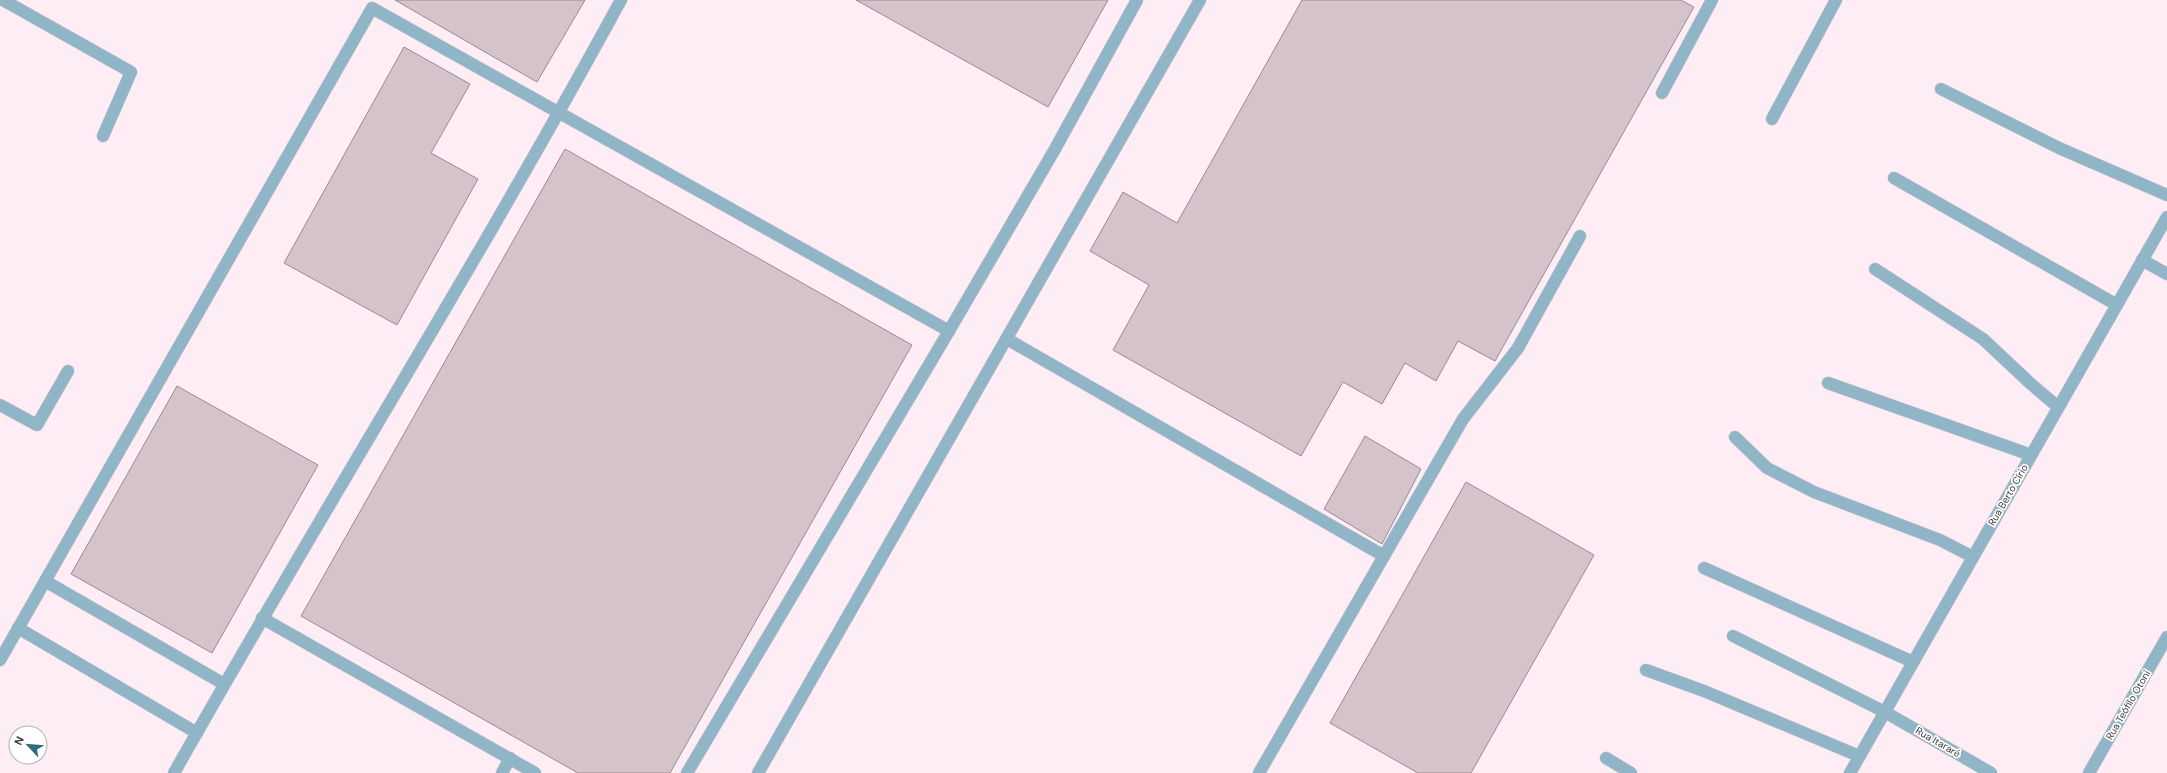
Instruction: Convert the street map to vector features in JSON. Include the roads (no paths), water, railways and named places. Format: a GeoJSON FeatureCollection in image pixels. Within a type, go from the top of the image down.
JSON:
{"type":"FeatureCollection","features":[{"type":"Feature","properties":{"kind":"street"},"geometry":{"type":"LineString","coordinates":[[3,0],[131,72],[103,136]]}},
{"type":"Feature","properties":{"kind":"street"},"geometry":{"type":"LineString","coordinates":[[174,773],[262,618],[560,113],[621,0]]}},
{"type":"Feature","properties":{"kind":"street"},"geometry":{"type":"LineString","coordinates":[[687,773],[1055,149],[1137,0]]}},
{"type":"Feature","properties":{"kind":"street"},"geometry":{"type":"LineString","coordinates":[[758,773],[1200,0]]}},
{"type":"Feature","properties":{"kind":"street"},"geometry":{"type":"LineString","coordinates":[[1662,93],[1712,0]]}},
{"type":"Feature","properties":{"kind":"street"},"geometry":{"type":"LineString","coordinates":[[1772,118],[1836,0]]}},
{"type":"Feature","properties":{"kind":"street"},"geometry":{"type":"LineString","coordinates":[[0,660],[372,8],[949,331]]}},
{"type":"Feature","properties":{"kind":"street"},"geometry":{"type":"LineString","coordinates":[[1942,89],[2059,148],[2167,195]]}},
{"type":"Feature","properties":{"kind":"street"},"geometry":{"type":"LineString","coordinates":[[1894,178],[2117,305]]}},
{"type":"Feature","properties":{"kind":"street","name":"Rua Berto Círio"},"geometry":{"type":"LineString","coordinates":[[1850,773],[2167,217]]}},
{"type":"Feature","properties":{"kind":"street"},"geometry":{"type":"LineString","coordinates":[[1260,773],[1463,419],[1518,348],[1580,236]]}},
{"type":"Feature","properties":{"kind":"street"},"geometry":{"type":"LineString","coordinates":[[2142,260],[2167,274]]}},
{"type":"Feature","properties":{"kind":"street"},"geometry":{"type":"LineString","coordinates":[[1875,269],[1983,339],[2058,407]]}},
{"type":"Feature","properties":{"kind":"street"},"geometry":{"type":"LineString","coordinates":[[1007,339],[1384,556]]}},
{"type":"Feature","properties":{"kind":"street"},"geometry":{"type":"LineString","coordinates":[[0,405],[37,425],[68,372]]}},
{"type":"Feature","properties":{"kind":"street"},"geometry":{"type":"LineString","coordinates":[[1828,383],[2031,454]]}},
{"type":"Feature","properties":{"kind":"street"},"geometry":{"type":"LineString","coordinates":[[1735,438],[1767,468],[1800,485],[1940,540],[1973,558]]}},
{"type":"Feature","properties":{"kind":"street"},"geometry":{"type":"LineString","coordinates":[[1704,568],[1913,662]]}},
{"type":"Feature","properties":{"kind":"street"},"geometry":{"type":"LineString","coordinates":[[46,581],[224,684]]}},
{"type":"Feature","properties":{"kind":"street"},"geometry":{"type":"LineString","coordinates":[[262,618],[536,773]]}},
{"type":"Feature","properties":{"kind":"street"},"geometry":{"type":"LineString","coordinates":[[18,628],[197,733]]}},
{"type":"Feature","properties":{"kind":"street","name":"Rua Itararé"},"geometry":{"type":"LineString","coordinates":[[1733,636],[1885,712],[1991,773]]}},
{"type":"Feature","properties":{"kind":"street","name":"Rua Teófilo Otoni"},"geometry":{"type":"LineString","coordinates":[[2089,773],[2167,637]]}},
{"type":"Feature","properties":{"kind":"street"},"geometry":{"type":"LineString","coordinates":[[1646,670],[1733,703],[1859,756]]}},
{"type":"Feature","properties":{"kind":"street"},"geometry":{"type":"LineString","coordinates":[[502,773],[510,758]]}},
{"type":"Feature","properties":{"kind":"street"},"geometry":{"type":"LineString","coordinates":[[1606,758],[1631,773]]}}]}
